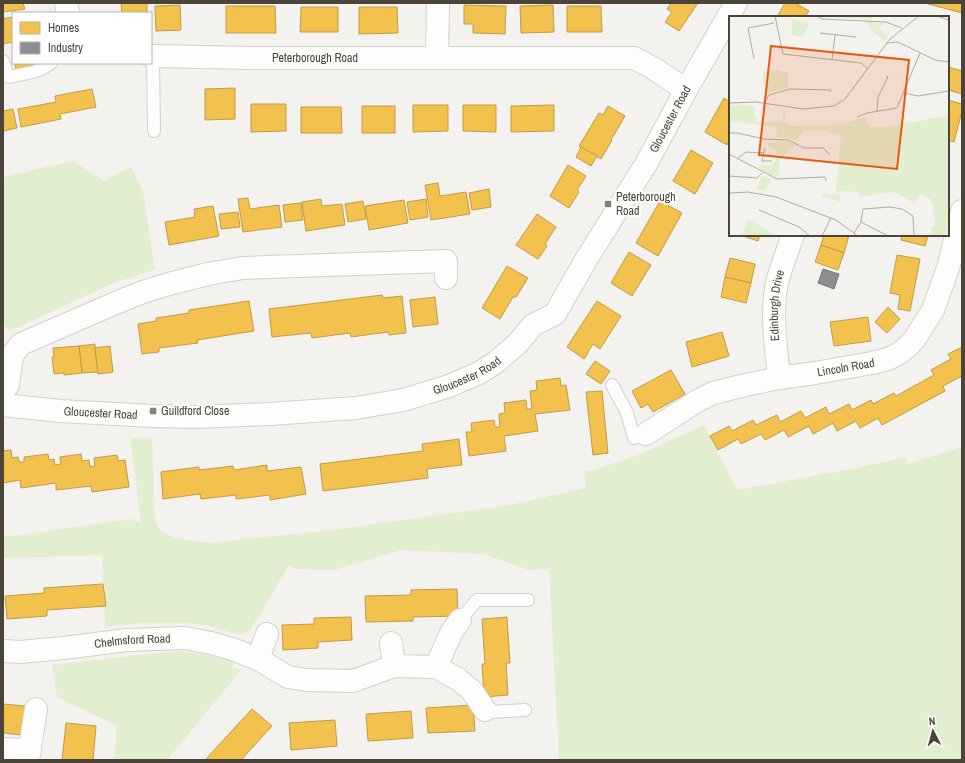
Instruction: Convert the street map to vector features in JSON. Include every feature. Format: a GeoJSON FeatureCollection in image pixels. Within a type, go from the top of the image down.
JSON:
{"type":"FeatureCollection","features":[{"type":"Feature","properties":{"kind":"street"},"geometry":{"type":"LineString","coordinates":[[437,58],[438,3]]}},
{"type":"Feature","properties":{"kind":"street","name":"Gloucester Road"},"geometry":{"type":"LineString","coordinates":[[3,405],[60,411],[153,416],[197,417],[270,414],[356,408],[403,400],[449,386],[479,373],[495,363],[518,343],[533,325],[554,314],[646,164],[736,3]]}},
{"type":"Feature","properties":{"kind":"street","name":"Peterborough Road"},"geometry":{"type":"LineString","coordinates":[[152,56],[252,58],[634,58],[653,68],[686,90]]}},
{"type":"Feature","properties":{"kind":"street","name":"Lincoln Road"},"geometry":{"type":"LineString","coordinates":[[646,434],[712,393],[779,378],[872,363],[888,359],[898,354],[914,340],[933,310],[949,264],[960,224]]}},
{"type":"Feature","properties":{"kind":"street","name":"Edinburgh Drive"},"geometry":{"type":"LineString","coordinates":[[779,378],[775,336],[775,304],[778,280],[793,236]]}},
{"type":"Feature","properties":{"kind":"street"},"geometry":{"type":"LineString","coordinates":[[3,391],[8,385],[13,354],[21,344],[118,302],[165,285],[208,274],[243,268],[448,262]]}},
{"type":"Feature","properties":{"kind":"street"},"geometry":{"type":"LineString","coordinates":[[436,667],[451,633],[460,620]]}},
{"type":"Feature","properties":{"kind":"street"},"geometry":{"type":"LineString","coordinates":[[258,659],[267,634]]}},
{"type":"Feature","properties":{"kind":"street","name":"Chelmsford Road"},"geometry":{"type":"LineString","coordinates":[[3,652],[63,648],[127,640],[185,638],[232,649],[258,659],[288,677],[307,680],[353,681],[394,666],[436,667],[458,679],[472,691],[485,710]]}},
{"type":"Feature","properties":{"kind":"street"},"geometry":{"type":"LineString","coordinates":[[391,643],[394,666]]}},
{"type":"Feature","properties":{"kind":"street"},"geometry":{"type":"LineString","coordinates":[[3,749],[29,755],[36,709]]}},
{"type":"Feature","properties":{"kind":"lane"},"geometry":{"type":"LineString","coordinates":[[152,56],[154,131]]}},
{"type":"Feature","properties":{"kind":"lane"},"geometry":{"type":"LineString","coordinates":[[3,61],[8,78],[35,71],[50,64]]}},
{"type":"Feature","properties":{"kind":"lane"},"geometry":{"type":"LineString","coordinates":[[612,385],[627,412],[634,438],[646,434]]}},
{"type":"Feature","properties":{"kind":"lane"},"geometry":{"type":"LineString","coordinates":[[460,620],[477,600],[528,600]]}},
{"type":"Feature","properties":{"kind":"lane"},"geometry":{"type":"LineString","coordinates":[[485,710],[490,712],[525,710]]}},
{"type":"Feature","properties":{"kind":"green space"},"geometry":{"type":"Polygon","coordinates":[[[73,161],[104,181],[131,167],[143,192],[155,270],[116,282],[10,331],[3,324],[3,177],[73,161]]]}},
{"type":"Feature","properties":{"kind":"green space"},"geometry":{"type":"Polygon","coordinates":[[[704,425],[737,490],[857,468],[906,457],[907,464],[962,447],[962,760],[558,760],[549,569],[528,570],[484,554],[401,550],[334,570],[295,569],[289,565],[250,631],[241,635],[211,626],[189,623],[141,623],[105,627],[102,555],[3,558],[3,537],[131,519],[141,523],[130,438],[152,438],[155,520],[157,526],[163,532],[175,538],[208,543],[332,530],[510,505],[586,488],[584,471],[594,470],[643,453],[704,425]]]}},
{"type":"Feature","properties":{"kind":"green space"},"geometry":{"type":"Polygon","coordinates":[[[176,651],[204,654],[234,662],[232,668],[241,670],[167,760],[114,760],[117,726],[57,697],[52,665],[176,651]]]}},
{"type":"Feature","properties":{"kind":"building: Homes"},"geometry":{"type":"Polygon","coordinates":[[[3,3],[23,3],[25,9],[3,12],[3,3]]]}},
{"type":"Feature","properties":{"kind":"building: Homes"},"geometry":{"type":"Polygon","coordinates":[[[121,3],[147,3],[147,12],[122,12],[121,3]]]}},
{"type":"Feature","properties":{"kind":"building: Homes"},"geometry":{"type":"Polygon","coordinates":[[[671,3],[698,3],[679,31],[665,22],[672,12],[667,9],[671,3]]]}},
{"type":"Feature","properties":{"kind":"building: Homes"},"geometry":{"type":"Polygon","coordinates":[[[785,3],[795,3],[809,11],[806,16],[778,16],[785,3]]]}},
{"type":"Feature","properties":{"kind":"building: Homes"},"geometry":{"type":"Polygon","coordinates":[[[925,3],[962,3],[962,13],[925,3]]]}},
{"type":"Feature","properties":{"kind":"building: Homes"},"geometry":{"type":"Polygon","coordinates":[[[180,5],[181,30],[156,31],[155,6],[180,5]]]}},
{"type":"Feature","properties":{"kind":"building: Homes"},"geometry":{"type":"Polygon","coordinates":[[[464,5],[506,6],[505,34],[473,33],[473,24],[464,24],[464,5]]]}},
{"type":"Feature","properties":{"kind":"building: Homes"},"geometry":{"type":"Polygon","coordinates":[[[553,5],[554,32],[521,33],[520,6],[553,5]]]}},
{"type":"Feature","properties":{"kind":"building: Homes"},"geometry":{"type":"Polygon","coordinates":[[[226,6],[275,6],[276,33],[226,33],[226,6]]]}},
{"type":"Feature","properties":{"kind":"building: Homes"},"geometry":{"type":"Polygon","coordinates":[[[567,6],[601,6],[602,32],[567,32],[567,6]]]}},
{"type":"Feature","properties":{"kind":"building: Homes"},"geometry":{"type":"Polygon","coordinates":[[[301,7],[338,7],[338,32],[300,32],[301,7]]]}},
{"type":"Feature","properties":{"kind":"building: Homes"},"geometry":{"type":"Polygon","coordinates":[[[359,7],[397,7],[398,33],[359,34],[359,7]]]}},
{"type":"Feature","properties":{"kind":"building: Homes"},"geometry":{"type":"Polygon","coordinates":[[[12,17],[12,42],[3,44],[3,19],[12,17]]]}},
{"type":"Feature","properties":{"kind":"building: Homes"},"geometry":{"type":"Polygon","coordinates":[[[15,64],[33,64],[34,69],[16,72],[15,64]]]}},
{"type":"Feature","properties":{"kind":"building: Homes"},"geometry":{"type":"Polygon","coordinates":[[[949,67],[962,71],[962,94],[949,90],[949,67]]]}},
{"type":"Feature","properties":{"kind":"building: Homes"},"geometry":{"type":"Polygon","coordinates":[[[235,88],[235,119],[205,120],[205,89],[235,88]]]}},
{"type":"Feature","properties":{"kind":"building: Homes"},"geometry":{"type":"Polygon","coordinates":[[[92,89],[96,107],[60,114],[61,119],[21,127],[18,109],[56,102],[55,96],[92,89]]]}},
{"type":"Feature","properties":{"kind":"building: Homes"},"geometry":{"type":"Polygon","coordinates":[[[724,98],[729,101],[729,141],[727,145],[705,132],[724,98]]]}},
{"type":"Feature","properties":{"kind":"building: Homes"},"geometry":{"type":"Polygon","coordinates":[[[949,100],[962,104],[962,111],[954,142],[949,140],[949,100]]]}},
{"type":"Feature","properties":{"kind":"building: Homes"},"geometry":{"type":"Polygon","coordinates":[[[251,104],[286,104],[286,131],[251,132],[251,104]]]}},
{"type":"Feature","properties":{"kind":"building: Homes"},"geometry":{"type":"Polygon","coordinates":[[[413,105],[448,105],[448,131],[413,132],[413,105]]]}},
{"type":"Feature","properties":{"kind":"building: Homes"},"geometry":{"type":"Polygon","coordinates":[[[463,105],[496,105],[496,132],[463,131],[463,105]]]}},
{"type":"Feature","properties":{"kind":"building: Homes"},"geometry":{"type":"Polygon","coordinates":[[[554,105],[554,131],[511,132],[511,106],[554,105]]]}},
{"type":"Feature","properties":{"kind":"building: Homes"},"geometry":{"type":"Polygon","coordinates":[[[362,106],[395,106],[395,133],[362,133],[362,106]]]}},
{"type":"Feature","properties":{"kind":"building: Homes"},"geometry":{"type":"Polygon","coordinates":[[[608,106],[625,116],[601,159],[579,146],[599,113],[603,115],[608,106]]]}},
{"type":"Feature","properties":{"kind":"building: Homes"},"geometry":{"type":"Polygon","coordinates":[[[301,107],[341,107],[342,133],[301,133],[301,107]]]}},
{"type":"Feature","properties":{"kind":"building: Homes"},"geometry":{"type":"Polygon","coordinates":[[[13,109],[17,128],[3,131],[3,111],[13,109]]]}},
{"type":"Feature","properties":{"kind":"building: Homes"},"geometry":{"type":"Polygon","coordinates":[[[581,147],[597,156],[591,166],[576,157],[581,147]]]}},
{"type":"Feature","properties":{"kind":"building: Homes"},"geometry":{"type":"Polygon","coordinates":[[[691,150],[713,163],[695,194],[673,181],[691,150]]]}},
{"type":"Feature","properties":{"kind":"building: Homes"},"geometry":{"type":"Polygon","coordinates":[[[568,165],[586,176],[577,190],[579,192],[569,208],[550,196],[568,165]]]}},
{"type":"Feature","properties":{"kind":"building: Homes"},"geometry":{"type":"Polygon","coordinates":[[[438,183],[440,196],[466,192],[470,214],[431,220],[425,185],[438,183]]]}},
{"type":"Feature","properties":{"kind":"building: Homes"},"geometry":{"type":"Polygon","coordinates":[[[489,189],[491,207],[472,210],[469,193],[489,189]]]}},
{"type":"Feature","properties":{"kind":"building: Homes"},"geometry":{"type":"Polygon","coordinates":[[[248,198],[250,209],[279,205],[282,227],[243,232],[238,199],[248,198]]]}},
{"type":"Feature","properties":{"kind":"building: Homes"},"geometry":{"type":"Polygon","coordinates":[[[321,199],[322,206],[342,204],[345,225],[306,231],[302,202],[321,199]]]}},
{"type":"Feature","properties":{"kind":"building: Homes"},"geometry":{"type":"Polygon","coordinates":[[[426,199],[428,217],[410,220],[407,202],[426,199]]]}},
{"type":"Feature","properties":{"kind":"building: Homes"},"geometry":{"type":"Polygon","coordinates":[[[404,200],[408,223],[369,230],[365,206],[404,200]]]}},
{"type":"Feature","properties":{"kind":"building: Homes"},"geometry":{"type":"Polygon","coordinates":[[[363,201],[366,219],[348,222],[345,204],[363,201]]]}},
{"type":"Feature","properties":{"kind":"building: Homes"},"geometry":{"type":"Polygon","coordinates":[[[660,201],[682,213],[658,256],[636,243],[660,201]]]}},
{"type":"Feature","properties":{"kind":"building: Homes"},"geometry":{"type":"Polygon","coordinates":[[[301,203],[303,220],[285,222],[283,205],[301,203]]]}},
{"type":"Feature","properties":{"kind":"building: Homes"},"geometry":{"type":"Polygon","coordinates":[[[213,206],[219,236],[169,245],[165,222],[195,217],[194,209],[213,206]]]}},
{"type":"Feature","properties":{"kind":"building: Homes"},"geometry":{"type":"Polygon","coordinates":[[[238,212],[240,227],[221,229],[219,214],[238,212]]]}},
{"type":"Feature","properties":{"kind":"building: Homes"},"geometry":{"type":"Polygon","coordinates":[[[537,214],[556,227],[545,244],[547,246],[538,259],[516,245],[537,214]]]}},
{"type":"Feature","properties":{"kind":"building: Homes"},"geometry":{"type":"Polygon","coordinates":[[[743,236],[760,236],[758,241],[743,236]]]}},
{"type":"Feature","properties":{"kind":"building: Homes"},"geometry":{"type":"Polygon","coordinates":[[[824,236],[849,236],[844,253],[821,245],[824,236]]]}},
{"type":"Feature","properties":{"kind":"building: Homes"},"geometry":{"type":"Polygon","coordinates":[[[902,236],[928,236],[925,246],[901,240],[902,236]]]}},
{"type":"Feature","properties":{"kind":"building: Homes"},"geometry":{"type":"Polygon","coordinates":[[[821,245],[844,253],[838,270],[815,262],[821,245]]]}},
{"type":"Feature","properties":{"kind":"building: Homes"},"geometry":{"type":"Polygon","coordinates":[[[629,252],[651,265],[632,296],[611,283],[629,252]]]}},
{"type":"Feature","properties":{"kind":"building: Homes"},"geometry":{"type":"Polygon","coordinates":[[[897,255],[920,259],[910,311],[898,309],[900,295],[890,293],[897,255]]]}},
{"type":"Feature","properties":{"kind":"building: Homes"},"geometry":{"type":"Polygon","coordinates":[[[730,258],[755,264],[751,283],[725,277],[730,258]]]}},
{"type":"Feature","properties":{"kind":"building: Homes"},"geometry":{"type":"Polygon","coordinates":[[[507,266],[528,278],[516,297],[513,297],[500,319],[482,308],[507,266]]]}},
{"type":"Feature","properties":{"kind":"building: Homes"},"geometry":{"type":"Polygon","coordinates":[[[725,277],[751,283],[746,303],[721,297],[725,277]]]}},
{"type":"Feature","properties":{"kind":"building: Homes"},"geometry":{"type":"Polygon","coordinates":[[[382,295],[383,298],[402,296],[406,333],[389,335],[388,332],[351,337],[350,333],[312,338],[311,333],[272,337],[269,309],[382,295]]]}},
{"type":"Feature","properties":{"kind":"building: Homes"},"geometry":{"type":"Polygon","coordinates":[[[435,297],[438,324],[413,327],[410,300],[435,297]]]}},
{"type":"Feature","properties":{"kind":"building: Homes"},"geometry":{"type":"Polygon","coordinates":[[[249,301],[254,331],[197,340],[198,343],[159,348],[159,352],[142,354],[138,324],[156,321],[156,318],[189,313],[189,310],[249,301]]]}},
{"type":"Feature","properties":{"kind":"building: Homes"},"geometry":{"type":"Polygon","coordinates":[[[597,301],[621,316],[600,349],[593,344],[584,359],[567,347],[597,301]]]}},
{"type":"Feature","properties":{"kind":"building: Homes"},"geometry":{"type":"Polygon","coordinates":[[[888,307],[900,319],[887,333],[875,322],[888,307]]]}},
{"type":"Feature","properties":{"kind":"building: Homes"},"geometry":{"type":"Polygon","coordinates":[[[868,317],[871,341],[834,346],[830,322],[868,317]]]}},
{"type":"Feature","properties":{"kind":"building: Homes"},"geometry":{"type":"Polygon","coordinates":[[[722,332],[729,356],[692,367],[686,342],[722,332]]]}},
{"type":"Feature","properties":{"kind":"building: Homes"},"geometry":{"type":"Polygon","coordinates":[[[95,344],[98,372],[82,373],[79,346],[95,344]]]}},
{"type":"Feature","properties":{"kind":"building: Homes"},"geometry":{"type":"Polygon","coordinates":[[[79,346],[82,373],[64,375],[64,373],[54,374],[52,357],[54,357],[53,348],[79,346]]]}},
{"type":"Feature","properties":{"kind":"building: Homes"},"geometry":{"type":"Polygon","coordinates":[[[110,346],[113,372],[98,374],[95,348],[110,346]]]}},
{"type":"Feature","properties":{"kind":"building: Homes"},"geometry":{"type":"Polygon","coordinates":[[[962,347],[962,376],[943,386],[945,391],[882,425],[878,418],[860,428],[856,421],[837,431],[833,423],[813,434],[809,426],[788,437],[784,430],[765,440],[761,434],[741,444],[738,439],[718,450],[710,436],[729,426],[732,431],[753,420],[756,425],[777,415],[780,422],[801,411],[805,418],[826,407],[829,414],[849,404],[852,410],[871,400],[873,404],[894,393],[896,396],[934,375],[931,370],[951,359],[948,354],[962,347]]]}},
{"type":"Feature","properties":{"kind":"building: Homes"},"geometry":{"type":"Polygon","coordinates":[[[595,361],[610,371],[601,384],[586,374],[595,361]]]}},
{"type":"Feature","properties":{"kind":"building: Homes"},"geometry":{"type":"Polygon","coordinates":[[[671,370],[685,394],[653,412],[648,404],[641,408],[632,391],[671,370]]]}},
{"type":"Feature","properties":{"kind":"building: Homes"},"geometry":{"type":"Polygon","coordinates":[[[560,378],[561,386],[566,385],[570,410],[535,414],[538,431],[504,436],[506,451],[469,456],[466,432],[472,432],[471,423],[494,420],[495,427],[500,427],[499,414],[505,413],[504,403],[526,400],[527,409],[532,409],[530,391],[537,390],[536,381],[560,378]]]}},
{"type":"Feature","properties":{"kind":"building: Homes"},"geometry":{"type":"Polygon","coordinates":[[[602,391],[608,453],[593,455],[586,392],[602,391]]]}},
{"type":"Feature","properties":{"kind":"building: Homes"},"geometry":{"type":"Polygon","coordinates":[[[459,439],[462,465],[427,469],[428,478],[323,491],[320,464],[423,451],[422,444],[459,439]]]}},
{"type":"Feature","properties":{"kind":"building: Homes"},"geometry":{"type":"Polygon","coordinates":[[[11,450],[12,458],[18,457],[19,462],[24,462],[24,457],[48,454],[49,460],[54,459],[55,465],[61,464],[60,457],[81,454],[82,461],[89,460],[90,467],[95,466],[94,458],[117,455],[118,461],[125,460],[129,487],[92,492],[91,486],[56,490],[56,483],[21,488],[20,480],[3,483],[3,451],[11,450]]]}},
{"type":"Feature","properties":{"kind":"building: Homes"},"geometry":{"type":"Polygon","coordinates":[[[267,465],[267,471],[301,467],[306,494],[270,500],[270,495],[236,499],[236,495],[201,499],[200,494],[163,499],[161,472],[199,467],[199,470],[233,466],[234,470],[267,465]]]}},
{"type":"Feature","properties":{"kind":"building: Homes"},"geometry":{"type":"Polygon","coordinates":[[[103,584],[106,606],[47,610],[47,616],[7,619],[5,596],[44,593],[44,588],[103,584]]]}},
{"type":"Feature","properties":{"kind":"building: Homes"},"geometry":{"type":"Polygon","coordinates":[[[457,589],[458,616],[413,617],[413,621],[366,622],[365,596],[411,595],[411,590],[457,589]]]}},
{"type":"Feature","properties":{"kind":"building: Homes"},"geometry":{"type":"Polygon","coordinates":[[[351,617],[352,640],[318,642],[318,648],[283,650],[282,625],[314,624],[314,618],[351,617]]]}},
{"type":"Feature","properties":{"kind":"building: Homes"},"geometry":{"type":"Polygon","coordinates":[[[507,617],[510,663],[506,663],[508,695],[484,697],[482,664],[485,664],[482,619],[507,617]]]}},
{"type":"Feature","properties":{"kind":"building: Homes"},"geometry":{"type":"Polygon","coordinates":[[[3,704],[25,706],[22,735],[3,733],[3,704]]]}},
{"type":"Feature","properties":{"kind":"building: Homes"},"geometry":{"type":"Polygon","coordinates":[[[473,705],[475,731],[428,733],[426,708],[473,705]]]}},
{"type":"Feature","properties":{"kind":"building: Homes"},"geometry":{"type":"Polygon","coordinates":[[[252,709],[272,726],[241,760],[205,760],[252,709]]]}},
{"type":"Feature","properties":{"kind":"building: Homes"},"geometry":{"type":"Polygon","coordinates":[[[411,711],[413,738],[368,741],[366,714],[411,711]]]}},
{"type":"Feature","properties":{"kind":"building: Homes"},"geometry":{"type":"Polygon","coordinates":[[[335,720],[337,746],[291,750],[289,723],[335,720]]]}},
{"type":"Feature","properties":{"kind":"building: Homes"},"geometry":{"type":"Polygon","coordinates":[[[66,723],[96,726],[93,760],[62,760],[66,723]]]}},
{"type":"Feature","properties":{"kind":"building: Industry"},"geometry":{"type":"Polygon","coordinates":[[[823,269],[839,274],[834,289],[818,283],[823,269]]]}},
{"type":"Feature","properties":{"kind":"place","name":"Peterborough Road"},"geometry":{"type":"Point","coordinates":[608,204]}},
{"type":"Feature","properties":{"kind":"place","name":"Guildford Close"},"geometry":{"type":"Point","coordinates":[153,411]}}]}
